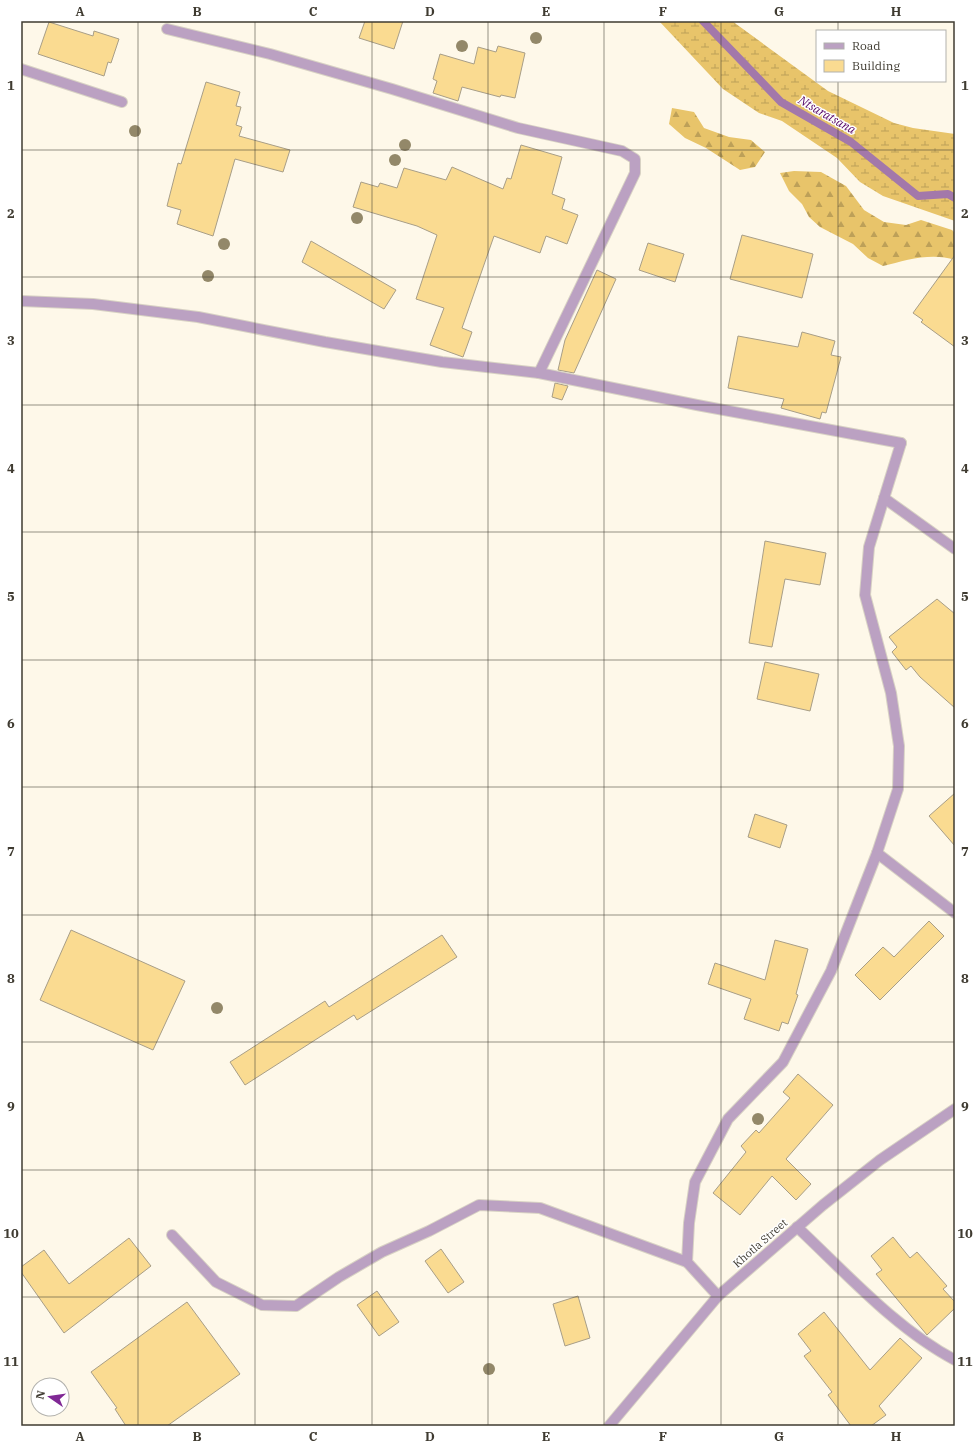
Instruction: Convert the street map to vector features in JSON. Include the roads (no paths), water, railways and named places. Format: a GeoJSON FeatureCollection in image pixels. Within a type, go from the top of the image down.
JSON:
{"type":"FeatureCollection","features":[{"type":"Feature","properties":{"kind":"street"},"geometry":{"type":"LineString","coordinates":[[167,29],[285,58],[518,128],[622,151],[635,159],[635,173],[539,373]]}},
{"type":"Feature","properties":{"kind":"street"},"geometry":{"type":"LineString","coordinates":[[21,69],[122,102]]}},
{"type":"Feature","properties":{"kind":"street"},"geometry":{"type":"LineString","coordinates":[[21,301],[93,304],[198,317],[325,342],[442,362],[539,373],[697,405],[901,443],[869,547],[865,595],[891,693],[899,746],[898,789],[876,853],[831,971],[783,1062],[728,1119],[696,1182],[689,1223],[687,1262]]}},
{"type":"Feature","properties":{"kind":"street"},"geometry":{"type":"LineString","coordinates":[[884,498],[955,549]]}},
{"type":"Feature","properties":{"kind":"street"},"geometry":{"type":"LineString","coordinates":[[876,853],[955,913]]}},
{"type":"Feature","properties":{"kind":"street","name":"Khotla Street"},"geometry":{"type":"LineString","coordinates":[[609,1426],[718,1296],[797,1227],[880,1160],[955,1109]]}},
{"type":"Feature","properties":{"kind":"street"},"geometry":{"type":"LineString","coordinates":[[172,1235],[216,1282],[262,1305],[296,1306],[339,1277],[382,1252],[430,1231],[479,1205],[540,1208],[687,1262],[718,1296]]}},
{"type":"Feature","properties":{"kind":"street"},"geometry":{"type":"LineString","coordinates":[[797,1227],[880,1306],[934,1349],[955,1360]]}},
{"type":"Feature","properties":{"kind":"waterway","name":"Ntsaratsana"},"geometry":{"type":"LineString","coordinates":[[703,21],[781,102],[851,142],[918,196],[948,194],[955,198]]}}]}
